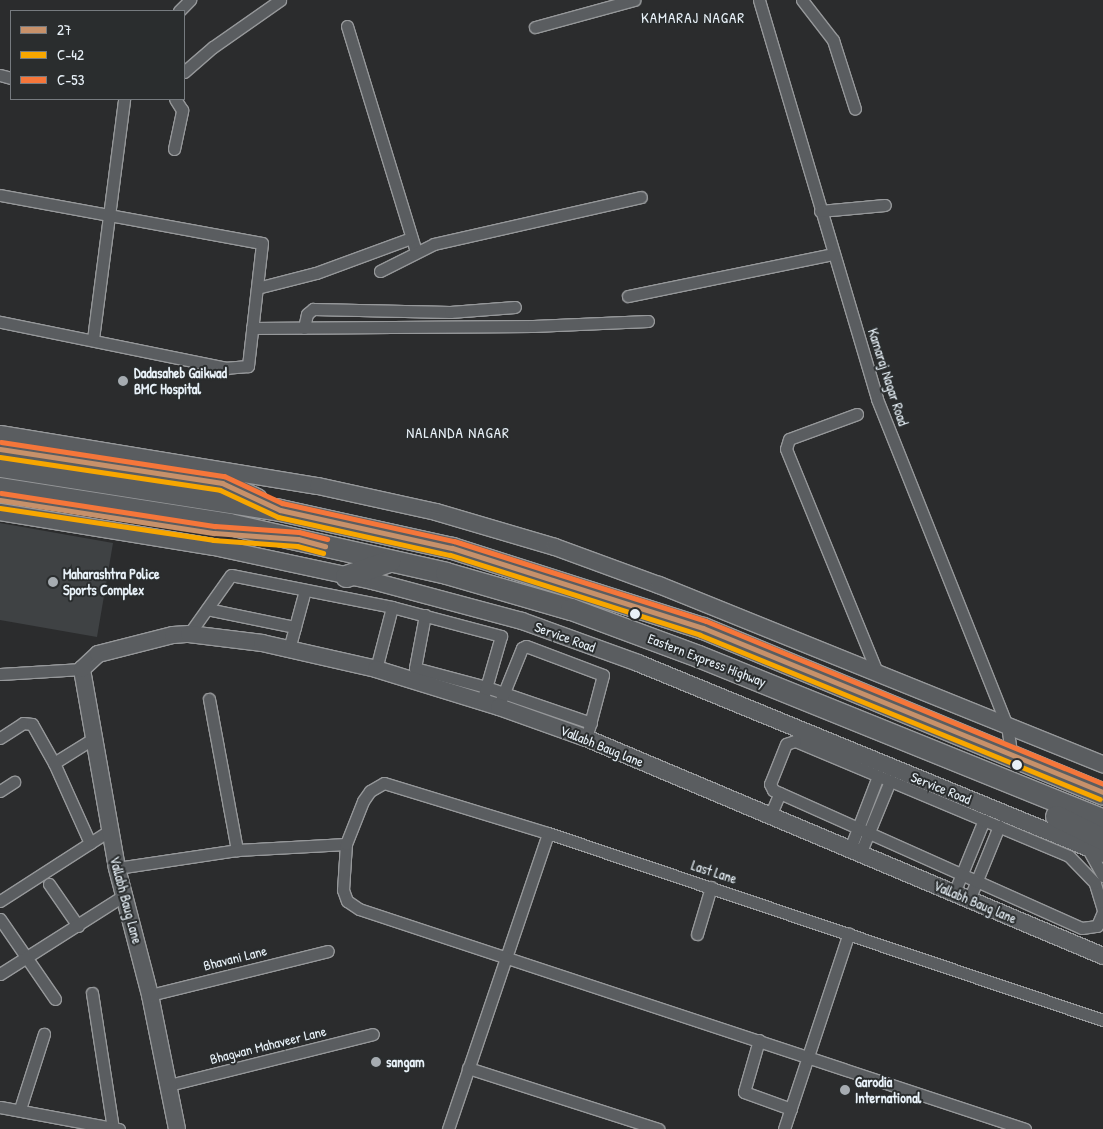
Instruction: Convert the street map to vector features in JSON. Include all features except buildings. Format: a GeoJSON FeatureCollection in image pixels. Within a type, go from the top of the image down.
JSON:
{"type":"FeatureCollection","features":[{"type":"Feature","properties":{"kind":"highway"},"geometry":{"type":"LineString","coordinates":[[0,449],[222,483],[280,510]]}},
{"type":"Feature","properties":{"kind":"highway"},"geometry":{"type":"LineString","coordinates":[[0,466],[280,510]]}},
{"type":"Feature","properties":{"kind":"highway"},"geometry":{"type":"LineString","coordinates":[[0,488],[229,524],[298,539]]}},
{"type":"Feature","properties":{"kind":"highway"},"geometry":{"type":"LineString","coordinates":[[0,500],[214,533],[298,539]]}},
{"type":"Feature","properties":{"kind":"highway","name":"Eastern Express Highway"},"geometry":{"type":"LineString","coordinates":[[280,510],[452,548],[703,628],[1100,791]]}},
{"type":"Feature","properties":{"kind":"highway","name":"Eastern Express Highway"},"geometry":{"type":"LineString","coordinates":[[298,539],[446,573],[571,609],[698,656],[1094,817],[1103,824]]}},
{"type":"Feature","properties":{"kind":"highway"},"geometry":{"type":"LineString","coordinates":[[346,576],[389,560]]}},
{"type":"Feature","properties":{"kind":"highway"},"geometry":{"type":"LineString","coordinates":[[571,609],[619,640],[1058,817],[1098,847]]}},
{"type":"Feature","properties":{"kind":"street"},"geometry":{"type":"LineString","coordinates":[[180,10],[190,0]]}},
{"type":"Feature","properties":{"kind":"street"},"geometry":{"type":"LineString","coordinates":[[185,71],[213,47],[280,0]]}},
{"type":"Feature","properties":{"kind":"street"},"geometry":{"type":"LineString","coordinates":[[535,27],[634,0]]}},
{"type":"Feature","properties":{"kind":"street","name":"Kamaraj Nagar Road"},"geometry":{"type":"LineString","coordinates":[[759,0],[876,399],[1007,726],[1012,756]]}},
{"type":"Feature","properties":{"kind":"street"},"geometry":{"type":"LineString","coordinates":[[802,0],[833,40],[855,109]]}},
{"type":"Feature","properties":{"kind":"street"},"geometry":{"type":"LineString","coordinates":[[346,26],[416,252]]}},
{"type":"Feature","properties":{"kind":"street"},"geometry":{"type":"LineString","coordinates":[[93,339],[124,100]]}},
{"type":"Feature","properties":{"kind":"street"},"geometry":{"type":"LineString","coordinates":[[174,149],[182,110],[176,100]]}},
{"type":"Feature","properties":{"kind":"street"},"geometry":{"type":"LineString","coordinates":[[0,195],[110,213],[262,243],[248,366],[227,368],[93,339],[0,322]]}},
{"type":"Feature","properties":{"kind":"street"},"geometry":{"type":"LineString","coordinates":[[380,271],[434,244],[641,197]]}},
{"type":"Feature","properties":{"kind":"street"},"geometry":{"type":"LineString","coordinates":[[820,211],[885,205]]}},
{"type":"Feature","properties":{"kind":"street"},"geometry":{"type":"LineString","coordinates":[[257,288],[316,273],[411,238]]}},
{"type":"Feature","properties":{"kind":"street"},"geometry":{"type":"LineString","coordinates":[[628,296],[832,254]]}},
{"type":"Feature","properties":{"kind":"street"},"geometry":{"type":"LineString","coordinates":[[304,328],[307,314],[313,309],[450,312],[515,307]]}},
{"type":"Feature","properties":{"kind":"street"},"geometry":{"type":"LineString","coordinates":[[252,328],[533,326],[648,321]]}},
{"type":"Feature","properties":{"kind":"street"},"geometry":{"type":"LineString","coordinates":[[857,414],[789,439],[786,448],[878,674]]}},
{"type":"Feature","properties":{"kind":"street"},"geometry":{"type":"LineString","coordinates":[[0,434],[299,482],[436,512],[555,547],[658,585],[1103,764]]}},
{"type":"Feature","properties":{"kind":"street","name":"Service Road"},"geometry":{"type":"LineString","coordinates":[[0,512],[214,547],[346,576],[522,621],[638,663],[1098,847]]}},
{"type":"Feature","properties":{"kind":"street"},"geometry":{"type":"LineString","coordinates":[[190,634],[231,575],[392,606],[425,615],[502,636],[484,694],[415,668],[425,615]]}},
{"type":"Feature","properties":{"kind":"street"},"geometry":{"type":"LineString","coordinates":[[289,650],[305,590]]}},
{"type":"Feature","properties":{"kind":"street"},"geometry":{"type":"LineString","coordinates":[[376,669],[392,606]]}},
{"type":"Feature","properties":{"kind":"street"},"geometry":{"type":"LineString","coordinates":[[207,609],[295,627]]}},
{"type":"Feature","properties":{"kind":"street","name":"Vallabh Baug lane"},"geometry":{"type":"LineString","coordinates":[[82,669],[98,654],[190,634],[289,650],[484,694],[588,730],[770,816],[1103,956]]}},
{"type":"Feature","properties":{"kind":"street"},"geometry":{"type":"LineString","coordinates":[[501,700],[522,648],[526,646],[603,675],[588,730]]}},
{"type":"Feature","properties":{"kind":"street"},"geometry":{"type":"LineString","coordinates":[[0,674],[82,669]]}},
{"type":"Feature","properties":{"kind":"street","name":"Vallabh Baug Lane"},"geometry":{"type":"LineString","coordinates":[[82,669],[117,868],[126,894],[150,995],[177,1129]]}},
{"type":"Feature","properties":{"kind":"street"},"geometry":{"type":"LineString","coordinates":[[209,699],[237,850]]}},
{"type":"Feature","properties":{"kind":"street"},"geometry":{"type":"LineString","coordinates":[[0,738],[23,723],[32,724],[54,763],[90,843]]}},
{"type":"Feature","properties":{"kind":"street"},"geometry":{"type":"LineString","coordinates":[[54,763],[94,738]]}},
{"type":"Feature","properties":{"kind":"street"},"geometry":{"type":"LineString","coordinates":[[792,741],[878,776],[999,826],[1076,861],[1094,882],[1103,911],[1100,923],[1093,928],[1082,928],[963,873],[780,793],[770,784],[786,744],[792,741]]}},
{"type":"Feature","properties":{"kind":"street"},"geometry":{"type":"LineString","coordinates":[[855,852],[858,827],[878,776]]}},
{"type":"Feature","properties":{"kind":"street"},"geometry":{"type":"LineString","coordinates":[[855,852],[869,832],[890,781]]}},
{"type":"Feature","properties":{"kind":"street"},"geometry":{"type":"LineString","coordinates":[[0,791],[14,782]]}},
{"type":"Feature","properties":{"kind":"street","name":"Last Lane"},"geometry":{"type":"LineString","coordinates":[[346,844],[363,801],[370,791],[384,783],[548,833],[712,887],[1103,1020]]}},
{"type":"Feature","properties":{"kind":"street"},"geometry":{"type":"LineString","coordinates":[[770,816],[780,793]]}},
{"type":"Feature","properties":{"kind":"street"},"geometry":{"type":"LineString","coordinates":[[961,896],[963,873],[984,820]]}},
{"type":"Feature","properties":{"kind":"street"},"geometry":{"type":"LineString","coordinates":[[961,896],[976,880],[999,826]]}},
{"type":"Feature","properties":{"kind":"street"},"geometry":{"type":"LineString","coordinates":[[0,901],[110,830]]}},
{"type":"Feature","properties":{"kind":"street"},"geometry":{"type":"LineString","coordinates":[[448,1129],[548,833]]}},
{"type":"Feature","properties":{"kind":"street"},"geometry":{"type":"LineString","coordinates":[[117,868],[237,850],[346,844],[343,890],[347,901],[359,909],[1025,1129]]}},
{"type":"Feature","properties":{"kind":"street"},"geometry":{"type":"LineString","coordinates":[[1098,847],[1103,876]]}},
{"type":"Feature","properties":{"kind":"street"},"geometry":{"type":"LineString","coordinates":[[48,884],[78,926]]}},
{"type":"Feature","properties":{"kind":"street"},"geometry":{"type":"LineString","coordinates":[[697,934],[712,887]]}},
{"type":"Feature","properties":{"kind":"street"},"geometry":{"type":"LineString","coordinates":[[0,974],[126,894]]}},
{"type":"Feature","properties":{"kind":"street"},"geometry":{"type":"LineString","coordinates":[[0,919],[55,999]]}},
{"type":"Feature","properties":{"kind":"street"},"geometry":{"type":"LineString","coordinates":[[1054,936],[1062,919]]}},
{"type":"Feature","properties":{"kind":"street"},"geometry":{"type":"LineString","coordinates":[[784,1129],[849,933]]}},
{"type":"Feature","properties":{"kind":"street","name":"Bhavani Lane"},"geometry":{"type":"LineString","coordinates":[[150,995],[328,951]]}},
{"type":"Feature","properties":{"kind":"street"},"geometry":{"type":"LineString","coordinates":[[0,1106],[116,1129],[92,993]]}},
{"type":"Feature","properties":{"kind":"street"},"geometry":{"type":"LineString","coordinates":[[20,1109],[44,1034]]}},
{"type":"Feature","properties":{"kind":"street","name":"Bhagwan Mahaveer Lane"},"geometry":{"type":"LineString","coordinates":[[169,1085],[373,1034]]}},
{"type":"Feature","properties":{"kind":"street"},"geometry":{"type":"LineString","coordinates":[[759,1040],[744,1092],[790,1109]]}},
{"type":"Feature","properties":{"kind":"street"},"geometry":{"type":"LineString","coordinates":[[468,1068],[658,1129]]}},
{"type":"Feature","properties":{"kind":"shaded area","name":"Maharashtra Police Sports Complex"},"geometry":{"type":"Polygon","coordinates":[[[0,523],[113,543],[97,637],[0,620],[0,523]]]}},
{"type":"Feature","properties":{"kind":"transit line","name":"C-53"},"geometry":{"type":"LineString","coordinates":[[1,442],[224,476],[282,503],[454,541],[706,621],[1103,784]]}},
{"type":"Feature","properties":{"kind":"transit line","name":"27"},"geometry":{"type":"LineString","coordinates":[[0,449],[222,483],[280,510],[452,548],[703,628],[1103,792]]}},
{"type":"Feature","properties":{"kind":"transit line","name":"C-42"},"geometry":{"type":"LineString","coordinates":[[0,457],[220,490],[278,517],[450,555],[700,635],[1100,799]]}},
{"type":"Feature","properties":{"kind":"transit line","name":"C-53"},"geometry":{"type":"LineString","coordinates":[[1,493],[215,526],[299,532],[327,539]]}},
{"type":"Feature","properties":{"kind":"transit line","name":"27"},"geometry":{"type":"LineString","coordinates":[[0,500],[214,533],[298,539],[325,546]]}},
{"type":"Feature","properties":{"kind":"transit line","name":"C-42"},"geometry":{"type":"LineString","coordinates":[[0,508],[213,540],[297,546],[323,553]]}},
{"type":"Feature","properties":{"kind":"place","name":"Dadasaheb Gaikwad BMC Hospital"},"geometry":{"type":"Point","coordinates":[123,381]}},
{"type":"Feature","properties":{"kind":"place","name":"Maharashtra Police Sports Complex"},"geometry":{"type":"Point","coordinates":[53,582]}},
{"type":"Feature","properties":{"kind":"place","name":"sangam"},"geometry":{"type":"Point","coordinates":[376,1062]}},
{"type":"Feature","properties":{"kind":"place","name":"Garodia International"},"geometry":{"type":"Point","coordinates":[845,1090]}},
{"type":"Feature","properties":{"kind":"district","name":"KAMARAJ NAGAR"},"geometry":{"type":"Point","coordinates":[693,18]}},
{"type":"Feature","properties":{"kind":"district","name":"NALANDA NAGAR"},"geometry":{"type":"Point","coordinates":[458,433]}}]}
